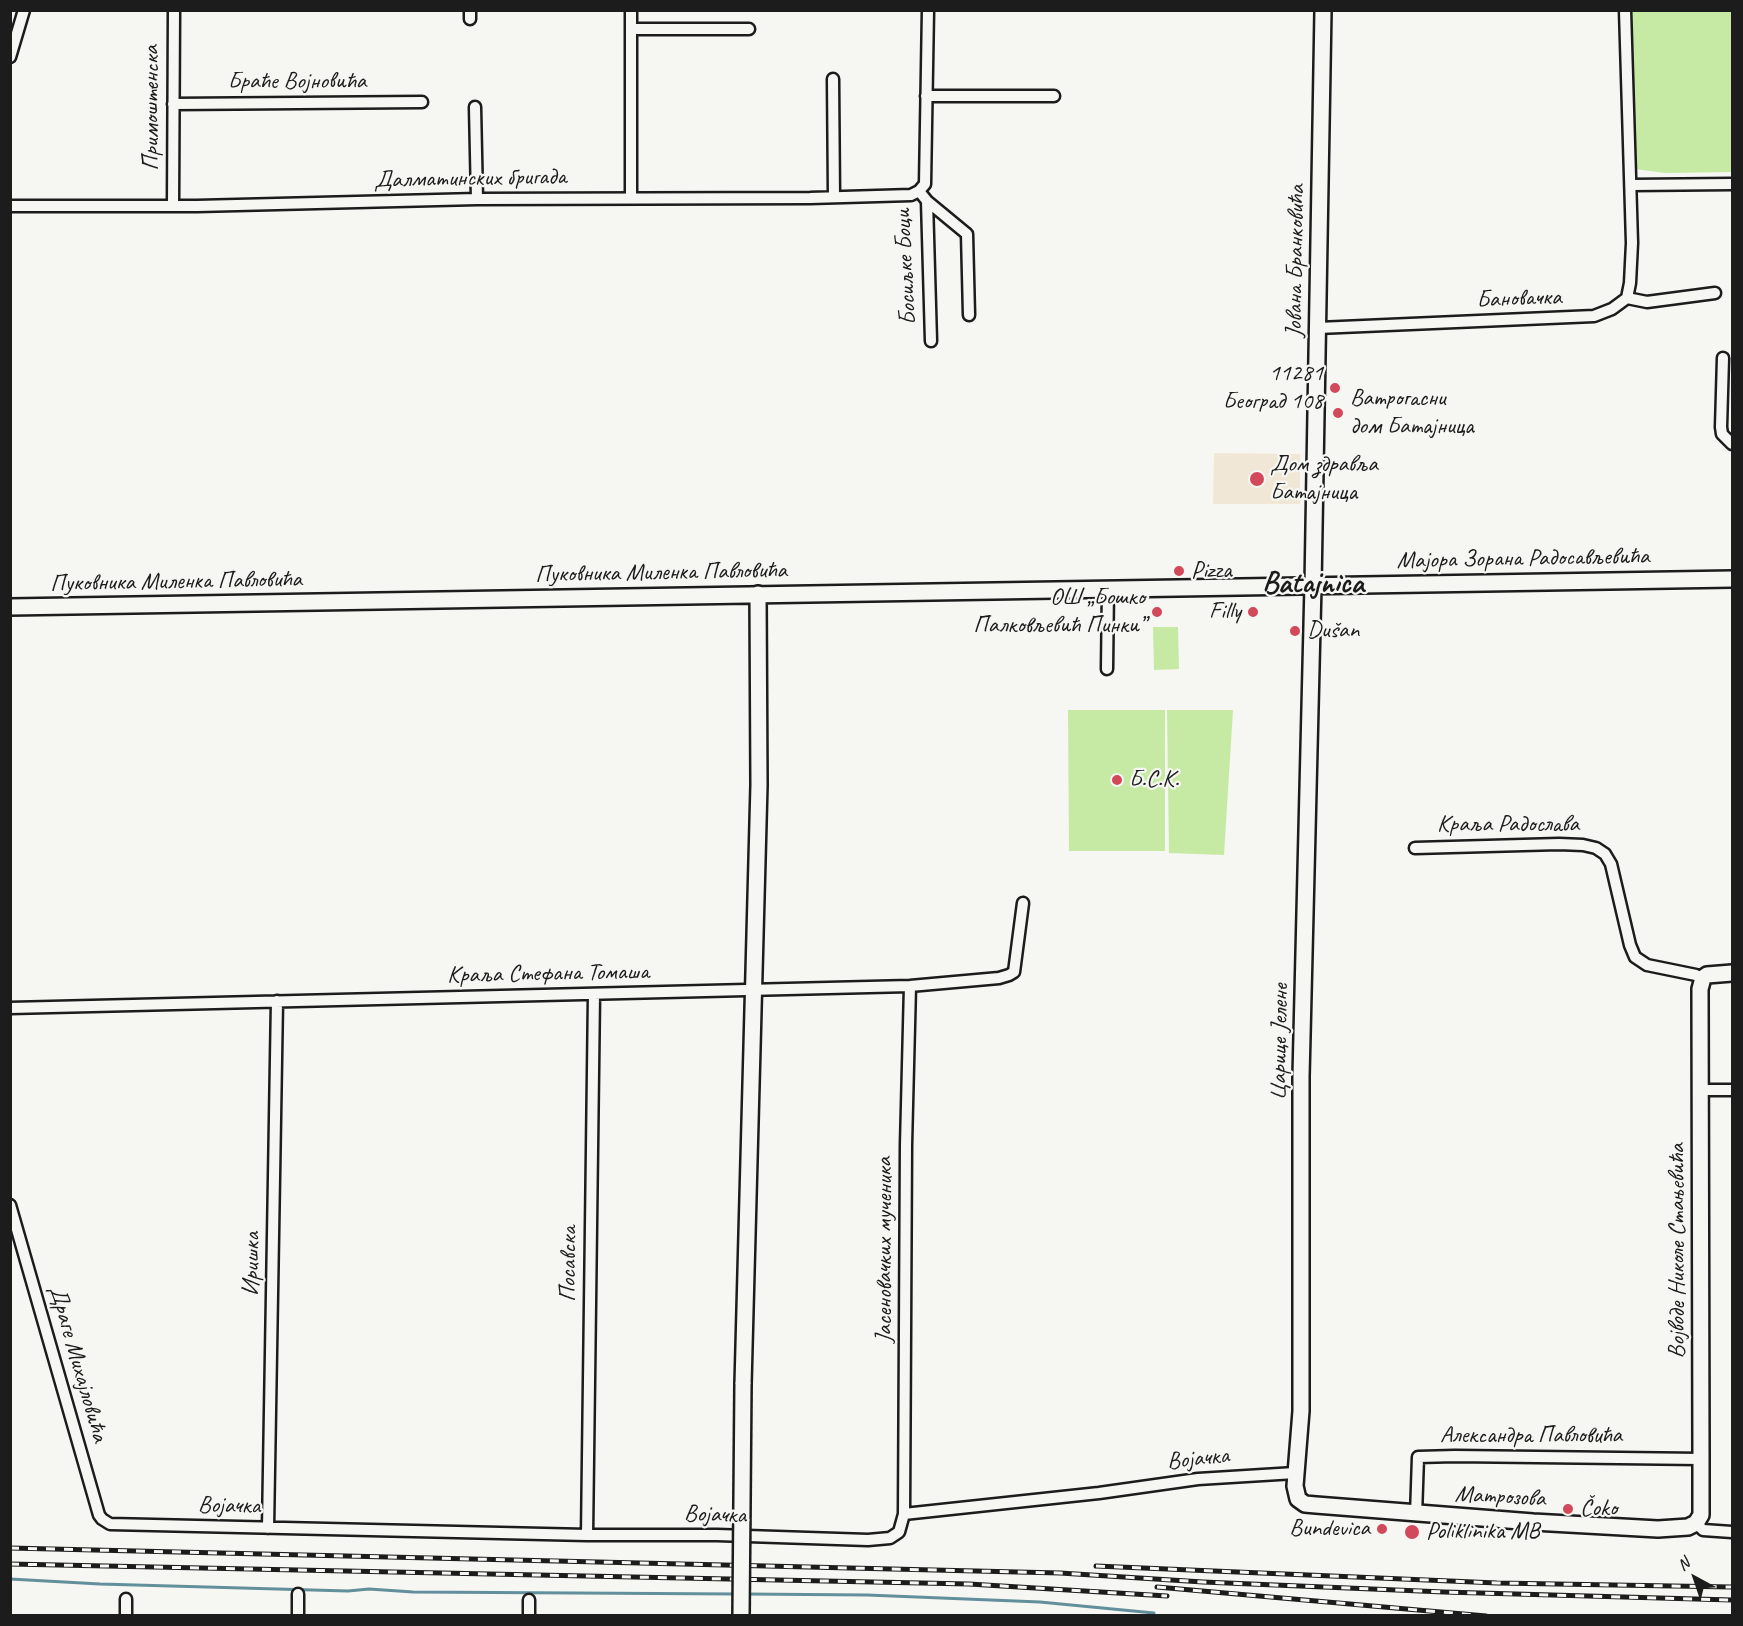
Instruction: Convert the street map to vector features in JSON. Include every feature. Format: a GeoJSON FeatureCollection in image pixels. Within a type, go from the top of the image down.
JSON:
{"type":"FeatureCollection","features":[{"type":"Feature","properties":{"kind":"main road","name":"Јована Бранковића"},"geometry":{"type":"LineString","coordinates":[[1313,585],[1323,10]]}},
{"type":"Feature","properties":{"kind":"main road","name":"Мајора Зорана Радосављевића"},"geometry":{"type":"LineString","coordinates":[[1313,585],[1732,579]]}},
{"type":"Feature","properties":{"kind":"main road","name":"Пуковника Миленка Павловића"},"geometry":{"type":"LineString","coordinates":[[10,608],[1313,585]]}},
{"type":"Feature","properties":{"kind":"main road","name":"Царице Јелене"},"geometry":{"type":"LineString","coordinates":[[1298,1500],[1295,1494],[1295,1473],[1301,1411],[1301,1076],[1313,585]]}},
{"type":"Feature","properties":{"kind":"main road"},"geometry":{"type":"LineString","coordinates":[[741,1616],[743,1384],[759,773],[758,594]]}},
{"type":"Feature","properties":{"kind":"main road","name":"Краља Радослава"},"geometry":{"type":"LineString","coordinates":[[1703,978],[1714,973],[1732,973]]}},
{"type":"Feature","properties":{"kind":"main road","name":"Војводе Николе Стањевића"},"geometry":{"type":"LineString","coordinates":[[1696,1523],[1701,1515],[1700,989],[1703,978]]}},
{"type":"Feature","properties":{"kind":"main road","name":"Матрозова"},"geometry":{"type":"LineString","coordinates":[[1298,1500],[1316,1506],[1416,1515],[1658,1528],[1688,1527],[1696,1523]]}},
{"type":"Feature","properties":{"kind":"street"},"geometry":{"type":"LineString","coordinates":[[10,57],[24,10]]}},
{"type":"Feature","properties":{"kind":"street","name":"Примоштенска"},"geometry":{"type":"LineString","coordinates":[[173,206],[174,10]]}},
{"type":"Feature","properties":{"kind":"street"},"geometry":{"type":"LineString","coordinates":[[631,10],[631,197]]}},
{"type":"Feature","properties":{"kind":"street"},"geometry":{"type":"LineString","coordinates":[[922,187],[928,10]]}},
{"type":"Feature","properties":{"kind":"street"},"geometry":{"type":"LineString","coordinates":[[1626,10],[1632,185],[1632,243],[1627,298],[1647,302],[1715,293]]}},
{"type":"Feature","properties":{"kind":"street"},"geometry":{"type":"LineString","coordinates":[[631,29],[749,29]]}},
{"type":"Feature","properties":{"kind":"street"},"geometry":{"type":"LineString","coordinates":[[833,79],[834,197]]}},
{"type":"Feature","properties":{"kind":"street"},"geometry":{"type":"LineString","coordinates":[[926,96],[1054,96]]}},
{"type":"Feature","properties":{"kind":"street","name":"Браће Војновића"},"geometry":{"type":"LineString","coordinates":[[173,104],[422,102]]}},
{"type":"Feature","properties":{"kind":"street"},"geometry":{"type":"LineString","coordinates":[[475,107],[477,199]]}},
{"type":"Feature","properties":{"kind":"street"},"geometry":{"type":"LineString","coordinates":[[1632,185],[1732,184]]}},
{"type":"Feature","properties":{"kind":"street","name":"Далматинских бригада"},"geometry":{"type":"LineString","coordinates":[[10,206],[173,206],[631,197],[834,197],[912,195],[922,187]]}},
{"type":"Feature","properties":{"kind":"street","name":"Босиљке Боци"},"geometry":{"type":"LineString","coordinates":[[922,187],[927,201],[932,341]]}},
{"type":"Feature","properties":{"kind":"street"},"geometry":{"type":"LineString","coordinates":[[927,201],[967,234],[969,315]]}},
{"type":"Feature","properties":{"kind":"street","name":"Бановачка"},"geometry":{"type":"LineString","coordinates":[[1318,328],[1594,316],[1612,309],[1627,298]]}},
{"type":"Feature","properties":{"kind":"street"},"geometry":{"type":"LineString","coordinates":[[1723,358],[1722,434],[1732,444]]}},
{"type":"Feature","properties":{"kind":"street"},"geometry":{"type":"LineString","coordinates":[[1107,669],[1108,588]]}},
{"type":"Feature","properties":{"kind":"street","name":"Краља Радослава"},"geometry":{"type":"LineString","coordinates":[[1415,848],[1559,844],[1596,848],[1605,854],[1611,864],[1630,945],[1635,957],[1647,965],[1703,978]]}},
{"type":"Feature","properties":{"kind":"street","name":"Краља Стефана Томаша"},"geometry":{"type":"LineString","coordinates":[[10,1008],[910,986],[1009,975],[1014,972],[1023,903]]}},
{"type":"Feature","properties":{"kind":"street","name":"Јасеновачких мученика"},"geometry":{"type":"LineString","coordinates":[[904,1514],[906,1144],[910,986]]}},
{"type":"Feature","properties":{"kind":"street","name":"Посавска"},"geometry":{"type":"LineString","coordinates":[[587,1535],[594,994]]}},
{"type":"Feature","properties":{"kind":"street","name":"Иришка"},"geometry":{"type":"LineString","coordinates":[[268,1528],[277,1001]]}},
{"type":"Feature","properties":{"kind":"street"},"geometry":{"type":"LineString","coordinates":[[1701,1090],[1732,1090]]}},
{"type":"Feature","properties":{"kind":"street","name":"Драге Михајловића"},"geometry":{"type":"LineString","coordinates":[[10,1205],[99,1515],[105,1522],[116,1525]]}},
{"type":"Feature","properties":{"kind":"street","name":"Александра Павловића"},"geometry":{"type":"LineString","coordinates":[[1416,1515],[1418,1457],[1701,1459]]}},
{"type":"Feature","properties":{"kind":"street","name":"Војачка"},"geometry":{"type":"LineString","coordinates":[[116,1525],[587,1535],[717,1535],[876,1540],[890,1538],[897,1534],[904,1514],[1099,1493],[1198,1479],[1295,1473]]}},
{"type":"Feature","properties":{"kind":"street","name":"Матрозова"},"geometry":{"type":"LineString","coordinates":[[1696,1523],[1703,1530],[1732,1532]]}},
{"type":"Feature","properties":{"kind":"street"},"geometry":{"type":"LineString","coordinates":[[298,1594],[298,1616]]}},
{"type":"Feature","properties":{"kind":"street"},"geometry":{"type":"LineString","coordinates":[[126,1599],[126,1616]]}},
{"type":"Feature","properties":{"kind":"street"},"geometry":{"type":"LineString","coordinates":[[529,1600],[529,1616]]}},
{"type":"Feature","properties":{"kind":"shaded area","name":"Дом здравља Батајница"},"geometry":{"type":"Polygon","coordinates":[[[1214,453],[1300,454],[1300,504],[1213,504],[1214,453]]]}},
{"type":"Feature","properties":{"kind":"green space"},"geometry":{"type":"Polygon","coordinates":[[[1630,11],[1732,11],[1732,172],[1665,173],[1635,169],[1630,11]]]}},
{"type":"Feature","properties":{"kind":"green space"},"geometry":{"type":"Polygon","coordinates":[[[1153,627],[1178,627],[1179,669],[1154,670],[1153,627]]]}},
{"type":"Feature","properties":{"kind":"green space","name":"Б.С.К."},"geometry":{"type":"Polygon","coordinates":[[[1068,710],[1165,710],[1165,851],[1069,851],[1068,710]]]}},
{"type":"Feature","properties":{"kind":"green space"},"geometry":{"type":"Polygon","coordinates":[[[1167,710],[1233,710],[1224,855],[1169,853],[1167,710]]]}},
{"type":"Feature","properties":{"kind":"waterway"},"geometry":{"type":"LineString","coordinates":[[10,1579],[100,1584],[348,1591],[369,1589],[413,1592],[736,1594]]}},
{"type":"Feature","properties":{"kind":"waterway"},"geometry":{"type":"LineString","coordinates":[[746,1594],[867,1595],[1040,1602],[1154,1613]]}},
{"type":"Feature","properties":{"kind":"railway"},"geometry":{"type":"LineString","coordinates":[[10,1548],[1060,1573],[1203,1582],[1444,1592],[1732,1600]]}},
{"type":"Feature","properties":{"kind":"railway"},"geometry":{"type":"LineString","coordinates":[[10,1564],[969,1584],[1167,1596]]}},
{"type":"Feature","properties":{"kind":"railway"},"geometry":{"type":"LineString","coordinates":[[1096,1566],[1497,1583],[1732,1587]]}},
{"type":"Feature","properties":{"kind":"railway"},"geometry":{"type":"LineString","coordinates":[[1157,1587],[1486,1616]]}},
{"type":"Feature","properties":{"kind":"place","name":"11281 Београд 108"},"geometry":{"type":"Point","coordinates":[1335,388]}},
{"type":"Feature","properties":{"kind":"place","name":"Ватрогасни дом Батајница"},"geometry":{"type":"Point","coordinates":[1338,413]}},
{"type":"Feature","properties":{"kind":"place","name":"Дом здравља Батајница"},"geometry":{"type":"Point","coordinates":[1257,479]}},
{"type":"Feature","properties":{"kind":"place","name":"Pizza"},"geometry":{"type":"Point","coordinates":[1179,571]}},
{"type":"Feature","properties":{"kind":"place","name":"ОШ „Бошко Палковљевић Пинки”"},"geometry":{"type":"Point","coordinates":[1157,612]}},
{"type":"Feature","properties":{"kind":"place","name":"Filly"},"geometry":{"type":"Point","coordinates":[1253,612]}},
{"type":"Feature","properties":{"kind":"place","name":"Dušan"},"geometry":{"type":"Point","coordinates":[1295,631]}},
{"type":"Feature","properties":{"kind":"place","name":"Б.С.К."},"geometry":{"type":"Point","coordinates":[1117,780]}},
{"type":"Feature","properties":{"kind":"place","name":"Čoko"},"geometry":{"type":"Point","coordinates":[1568,1509]}},
{"type":"Feature","properties":{"kind":"place","name":"Bundevica"},"geometry":{"type":"Point","coordinates":[1382,1529]}},
{"type":"Feature","properties":{"kind":"place","name":"Poliklinika MB"},"geometry":{"type":"Point","coordinates":[1412,1532]}},
{"type":"Feature","properties":{"kind":"district","name":"Batajnica"},"geometry":{"type":"Point","coordinates":[1313,584]}}]}
